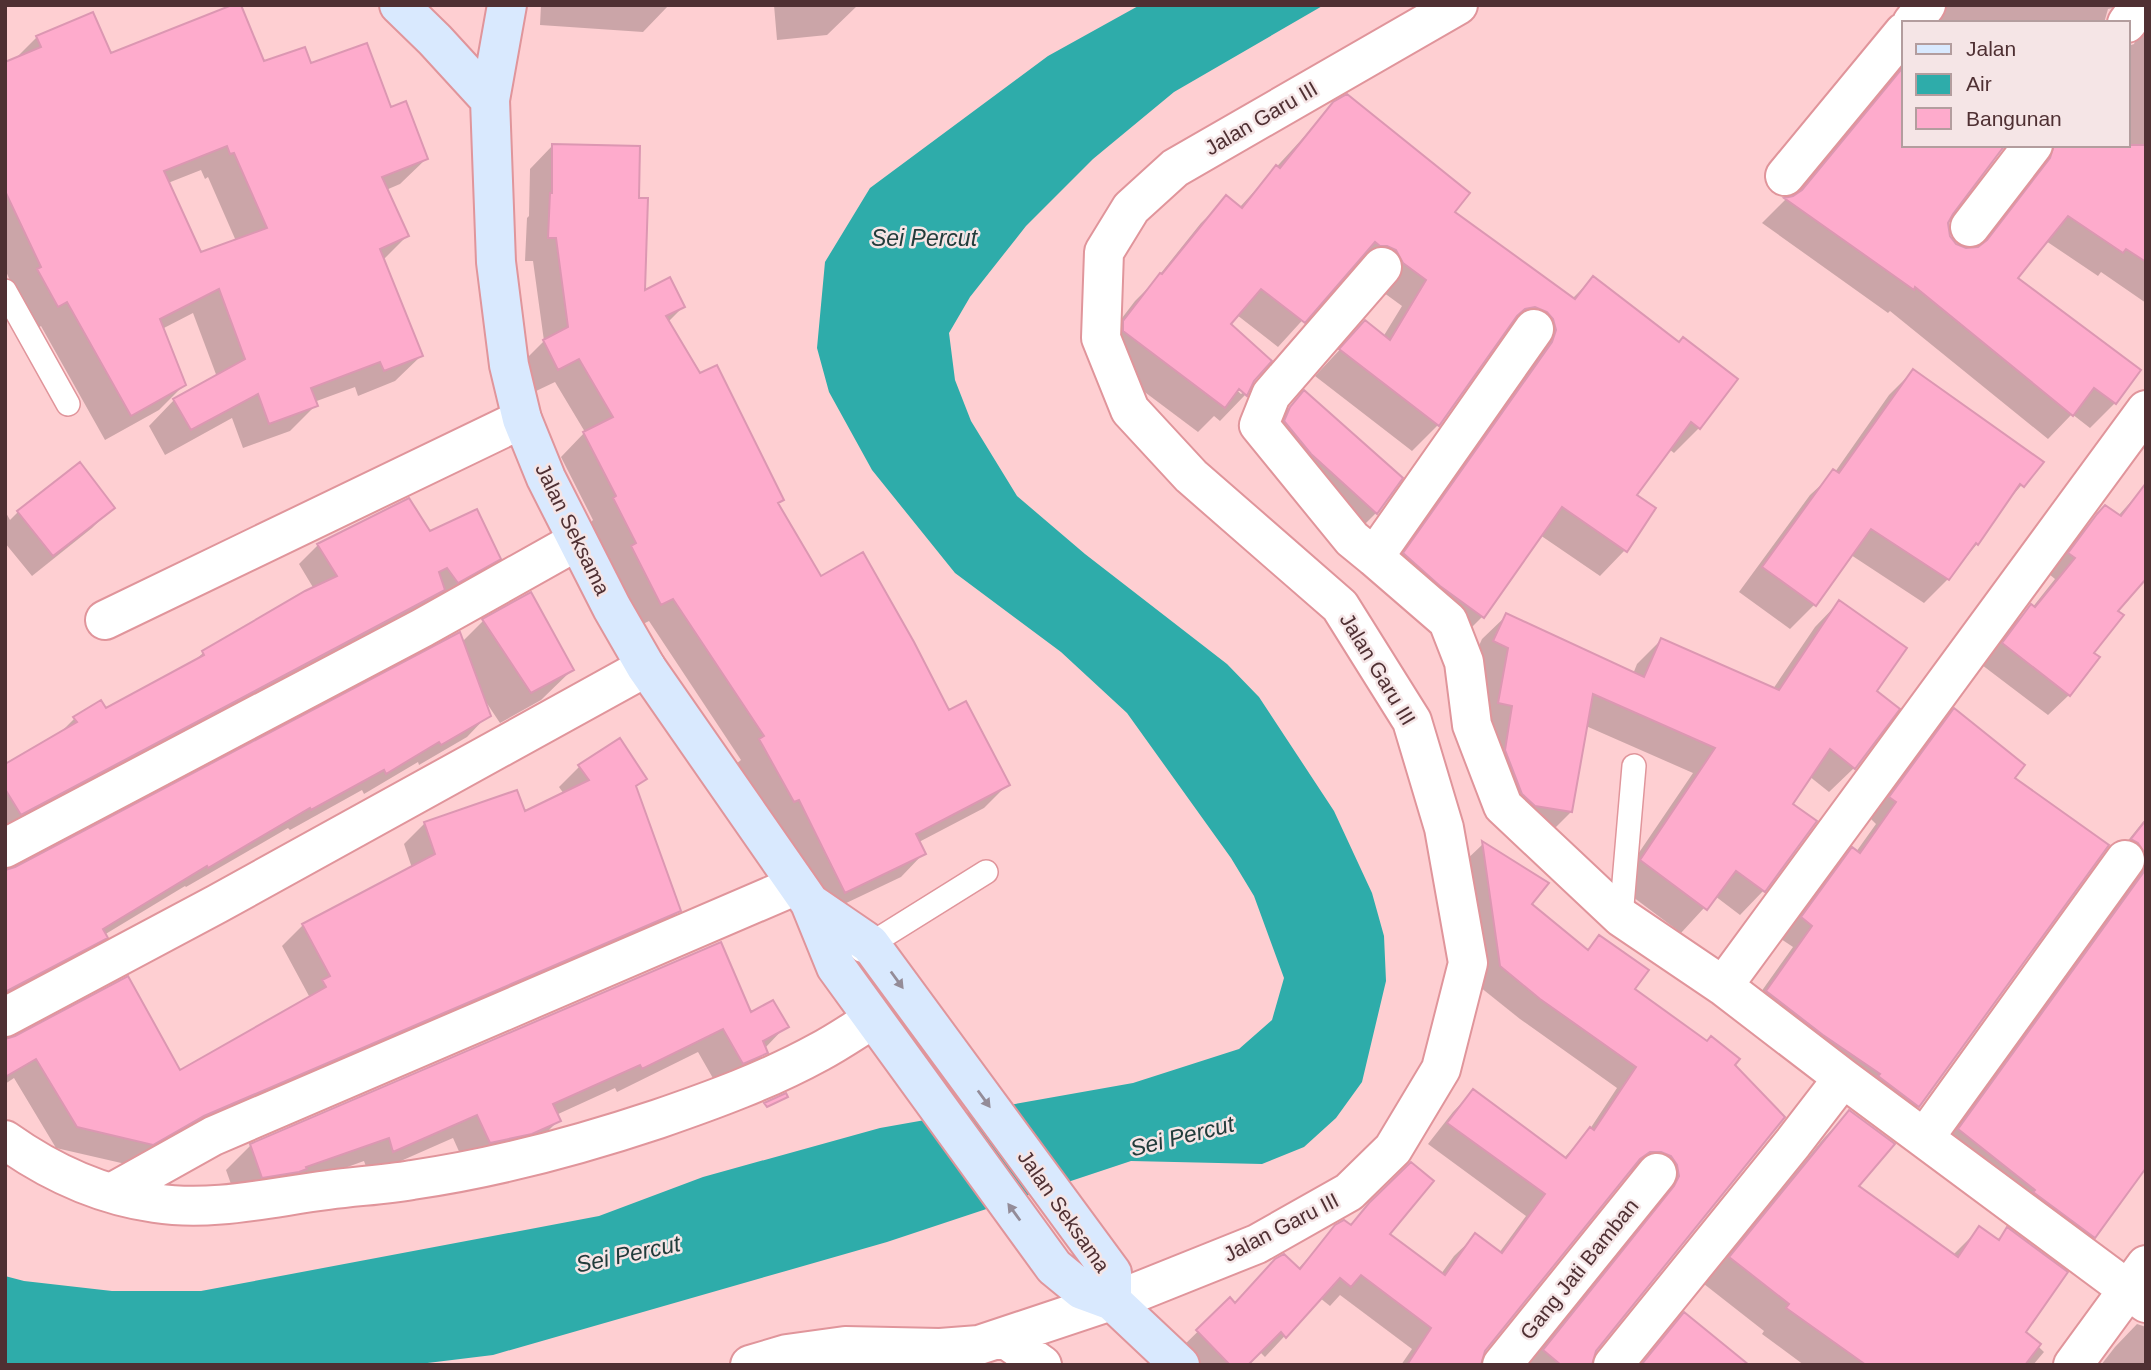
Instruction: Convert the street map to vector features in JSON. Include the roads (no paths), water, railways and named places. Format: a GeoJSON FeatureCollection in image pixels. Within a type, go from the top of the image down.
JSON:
{"type":"FeatureCollection","features":[{"type":"Feature","properties":{"kind":"main road"},"geometry":{"type":"LineString","coordinates":[[399,5],[490,100]]}},
{"type":"Feature","properties":{"kind":"main road","name":"Jalan Seksama"},"geometry":{"type":"LineString","coordinates":[[507,5],[490,100],[496,262],[509,365],[522,419],[546,478],[576,541],[646,667],[804,894],[836,967],[1054,1267],[1082,1290],[1112,1301],[1112,1273],[870,944],[804,894]]}},
{"type":"Feature","properties":{"kind":"main road"},"geometry":{"type":"LineString","coordinates":[[1112,1301],[1180,1365]]}},
{"type":"Feature","properties":{"kind":"street","name":"Jalan Garu III"},"geometry":{"type":"LineString","coordinates":[[750,1365],[787,1354],[845,1346],[992,1349],[1257,1244],[1349,1192],[1393,1149],[1441,1069],[1468,963],[1444,828],[1412,721],[1340,606],[1191,476],[1130,410],[1101,338],[1104,252],[1131,208],[1175,167],[1458,5]]}},
{"type":"Feature","properties":{"kind":"street"},"geometry":{"type":"LineString","coordinates":[[1914,21],[1926,5]]}},
{"type":"Feature","properties":{"kind":"street"},"geometry":{"type":"LineString","coordinates":[[2128,21],[2140,5]]}},
{"type":"Feature","properties":{"kind":"street"},"geometry":{"type":"LineString","coordinates":[[1785,176],[1902,34]]}},
{"type":"Feature","properties":{"kind":"street"},"geometry":{"type":"LineString","coordinates":[[1970,227],[2031,147]]}},
{"type":"Feature","properties":{"kind":"street"},"geometry":{"type":"LineString","coordinates":[[1382,267],[1271,395],[1259,425],[1352,539],[1448,621],[1464,662],[1472,725],[1503,807],[1621,917],[1723,986],[1925,1137],[2140,1286],[2073,1365]]}},
{"type":"Feature","properties":{"kind":"street"},"geometry":{"type":"LineString","coordinates":[[1374,557],[1534,329]]}},
{"type":"Feature","properties":{"kind":"street"},"geometry":{"type":"LineString","coordinates":[[1723,986],[2146,410]]}},
{"type":"Feature","properties":{"kind":"street"},"geometry":{"type":"LineString","coordinates":[[106,620],[522,419]]}},
{"type":"Feature","properties":{"kind":"street"},"geometry":{"type":"LineString","coordinates":[[5,848],[422,628],[576,541]]}},
{"type":"Feature","properties":{"kind":"street"},"geometry":{"type":"LineString","coordinates":[[5,1017],[217,904],[646,667]]}},
{"type":"Feature","properties":{"kind":"street"},"geometry":{"type":"LineString","coordinates":[[1925,1137],[2125,860]]}},
{"type":"Feature","properties":{"kind":"street"},"geometry":{"type":"LineString","coordinates":[[111,1194],[212,1136],[804,894]]}},
{"type":"Feature","properties":{"kind":"street"},"geometry":{"type":"LineString","coordinates":[[5,1139],[37,1162],[66,1177],[111,1194],[155,1203],[189,1206],[244,1203],[327,1190],[412,1181],[520,1160],[599,1139],[703,1104],[776,1074],[873,1018]]}},
{"type":"Feature","properties":{"kind":"street"},"geometry":{"type":"LineString","coordinates":[[1613,1365],[1793,1143],[1843,1077]]}},
{"type":"Feature","properties":{"kind":"street","name":"Gang Jati Bamban"},"geometry":{"type":"LineString","coordinates":[[1502,1365],[1657,1173]]}},
{"type":"Feature","properties":{"kind":"street"},"geometry":{"type":"LineString","coordinates":[[992,1349],[1042,1365]]}},
{"type":"Feature","properties":{"kind":"lane"},"geometry":{"type":"LineString","coordinates":[[5,291],[68,404]]}},
{"type":"Feature","properties":{"kind":"lane"},"geometry":{"type":"LineString","coordinates":[[1621,917],[1634,766]]}},
{"type":"Feature","properties":{"kind":"lane"},"geometry":{"type":"LineString","coordinates":[[836,967],[986,872]]}},
{"type":"Feature","properties":{"kind":"water","name":"Sei Percut"},"geometry":{"type":"Polygon","coordinates":[[[1140,5],[1324,5],[1174,92],[1093,159],[1026,226],[970,297],[949,333],[955,380],[971,421],[1017,496],[1085,554],[1227,664],[1259,697],[1334,811],[1372,893],[1384,936],[1386,981],[1362,1082],[1336,1118],[1304,1147],[1262,1164],[1131,1161],[887,1242],[493,1355],[411,1365],[5,1365],[5,1276],[24,1281],[112,1291],[201,1291],[599,1216],[703,1177],[880,1128],[1133,1083],[1239,1049],[1272,1020],[1284,978],[1254,896],[1231,858],[1127,713],[1061,652],[955,573],[872,470],[829,392],[817,348],[825,262],[870,188],[1048,56],[1140,5]]]}}]}
